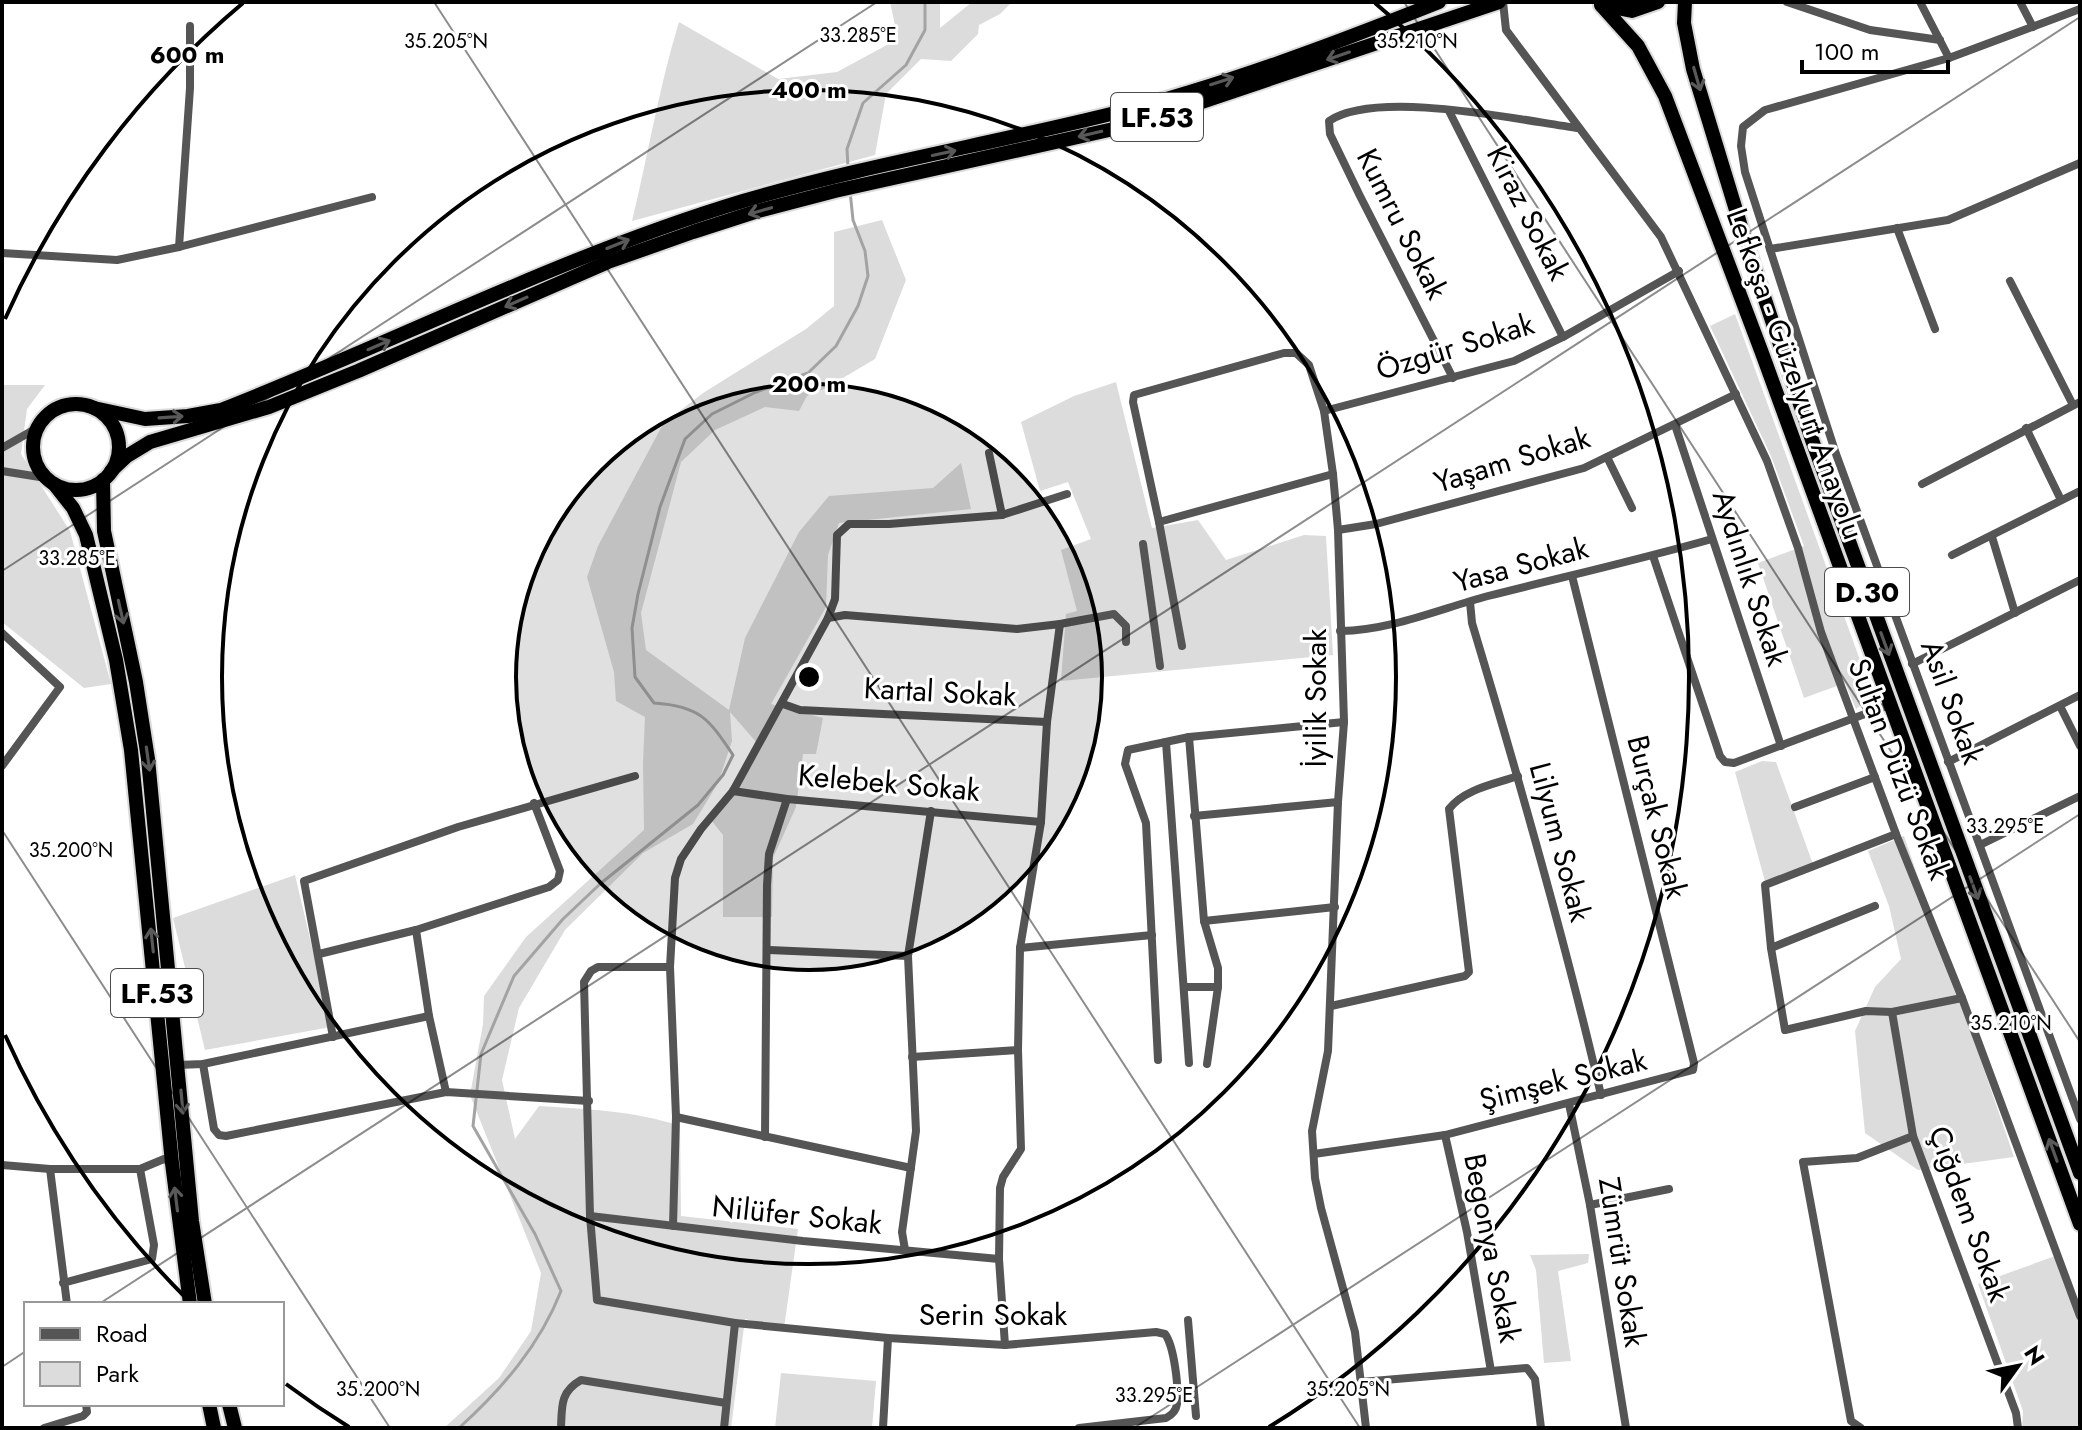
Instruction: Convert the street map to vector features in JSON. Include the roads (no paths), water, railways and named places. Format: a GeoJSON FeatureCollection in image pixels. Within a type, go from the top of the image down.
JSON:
{"type":"FeatureCollection","features":[{"type":"Feature","properties":{"kind":"highway","name":"LF.53"},"geometry":{"type":"LineString","coordinates":[[190,1302],[172,1157],[137,793],[118,671],[86,535],[73,508],[33,455],[37,428],[55,409],[81,405],[145,419],[221,410],[629,239],[744,201],[867,176],[1178,96],[1383,25],[1439,2]]}},
{"type":"Feature","properties":{"kind":"highway","name":"LF.53"},"geometry":{"type":"LineString","coordinates":[[867,176],[1136,124],[1501,2]]}},
{"type":"Feature","properties":{"kind":"highway","name":"D.30"},"geometry":{"type":"LineString","coordinates":[[1598,4],[1632,11],[1658,2]]}},
{"type":"Feature","properties":{"kind":"highway","name":"Lefkoşa - Güzelyurt Anayolu"},"geometry":{"type":"LineString","coordinates":[[1685,2],[1684,23],[1693,69],[1797,396],[2080,1173]]}},
{"type":"Feature","properties":{"kind":"highway","name":"Lefkoşa - Güzelyurt Anayolu"},"geometry":{"type":"LineString","coordinates":[[1598,4],[1638,46],[1665,96],[2080,1224]]}},
{"type":"Feature","properties":{"kind":"highway","name":"LF.53"},"geometry":{"type":"LineString","coordinates":[[50,481],[74,490],[95,486],[127,456],[150,442],[269,407],[608,262],[833,184]]}},
{"type":"Feature","properties":{"kind":"highway","name":"LF.53"},"geometry":{"type":"LineString","coordinates":[[94,408],[112,425],[119,448],[107,476],[104,531],[136,682],[148,759],[192,1221],[207,1302]]}},
{"type":"Feature","properties":{"kind":"highway"},"geometry":{"type":"LineString","coordinates":[[209,1406],[214,1428]]}},
{"type":"Feature","properties":{"kind":"highway"},"geometry":{"type":"LineString","coordinates":[[222,1406],[228,1428]]}},
{"type":"Feature","properties":{"kind":"highway"},"geometry":{"type":"LineString","coordinates":[[230,1406],[235,1428]]}},
{"type":"Feature","properties":{"kind":"street","name":"Sultan Düzü Sokak"},"geometry":{"type":"LineString","coordinates":[[1501,2],[1506,30],[1661,237],[1767,461],[1798,548],[1821,632],[2080,1316]]}},
{"type":"Feature","properties":{"kind":"street"},"geometry":{"type":"LineString","coordinates":[[1787,2],[1870,30],[1940,40]]}},
{"type":"Feature","properties":{"kind":"street"},"geometry":{"type":"LineString","coordinates":[[1920,2],[1949,58],[2080,9]]}},
{"type":"Feature","properties":{"kind":"street"},"geometry":{"type":"LineString","coordinates":[[2020,2],[2033,27]]}},
{"type":"Feature","properties":{"kind":"street"},"geometry":{"type":"LineString","coordinates":[[179,247],[190,88],[190,26]]}},
{"type":"Feature","properties":{"kind":"street","name":"Asil Sokak"},"geometry":{"type":"LineString","coordinates":[[1949,58],[1765,110],[1752,117],[1743,127],[1741,146],[1745,172],[1836,454],[2079,1114]]}},
{"type":"Feature","properties":{"kind":"street","name":"Kumru Sokak"},"geometry":{"type":"LineString","coordinates":[[1449,111],[1397,107],[1340,114],[1329,121],[1330,134],[1453,378]]}},
{"type":"Feature","properties":{"kind":"street"},"geometry":{"type":"LineString","coordinates":[[1449,111],[1577,128]]}},
{"type":"Feature","properties":{"kind":"street","name":"Kiraz Sokak"},"geometry":{"type":"LineString","coordinates":[[1449,111],[1563,337]]}},
{"type":"Feature","properties":{"kind":"street"},"geometry":{"type":"LineString","coordinates":[[1770,249],[1948,220],[2080,163]]}},
{"type":"Feature","properties":{"kind":"street"},"geometry":{"type":"LineString","coordinates":[[2,253],[117,260],[372,197]]}},
{"type":"Feature","properties":{"kind":"street"},"geometry":{"type":"LineString","coordinates":[[1897,228],[1935,329]]}},
{"type":"Feature","properties":{"kind":"street","name":"Özgür Sokak"},"geometry":{"type":"LineString","coordinates":[[1324,411],[1514,361],[1679,271]]}},
{"type":"Feature","properties":{"kind":"street"},"geometry":{"type":"LineString","coordinates":[[1922,484],[2076,404],[2010,281]]}},
{"type":"Feature","properties":{"kind":"street","name":"İyilik Sokak"},"geometry":{"type":"LineString","coordinates":[[1159,522],[1134,395],[1284,353],[1296,353],[1309,365],[1324,411],[1333,474],[1338,530],[1344,722],[1328,1051],[1312,1131],[1321,1208],[1355,1332],[1366,1428]]}},
{"type":"Feature","properties":{"kind":"street","name":"Yaşam Sokak"},"geometry":{"type":"LineString","coordinates":[[1338,530],[1376,524],[1584,468],[1736,394]]}},
{"type":"Feature","properties":{"kind":"street","name":"Aydınlık Sokak"},"geometry":{"type":"LineString","coordinates":[[1675,425],[1781,746]]}},
{"type":"Feature","properties":{"kind":"street"},"geometry":{"type":"LineString","coordinates":[[2,448],[37,428]]}},
{"type":"Feature","properties":{"kind":"street"},"geometry":{"type":"LineString","coordinates":[[2026,428],[2061,500]]}},
{"type":"Feature","properties":{"kind":"street"},"geometry":{"type":"LineString","coordinates":[[989,453],[1002,515]]}},
{"type":"Feature","properties":{"kind":"street"},"geometry":{"type":"LineString","coordinates":[[1607,457],[1632,508]]}},
{"type":"Feature","properties":{"kind":"street"},"geometry":{"type":"LineString","coordinates":[[2,471],[50,481]]}},
{"type":"Feature","properties":{"kind":"street"},"geometry":{"type":"LineString","coordinates":[[1182,646],[1159,522],[1333,474]]}},
{"type":"Feature","properties":{"kind":"street"},"geometry":{"type":"LineString","coordinates":[[1952,555],[2080,491]]}},
{"type":"Feature","properties":{"kind":"street"},"geometry":{"type":"LineString","coordinates":[[673,1226],[676,1117],[670,967],[675,878],[681,859],[733,791],[828,618],[835,599],[837,535],[849,524],[1002,515],[1067,494]]}},
{"type":"Feature","properties":{"kind":"street"},"geometry":{"type":"LineString","coordinates":[[1992,537],[2015,613]]}},
{"type":"Feature","properties":{"kind":"street","name":"Yasa Sokak"},"geometry":{"type":"LineString","coordinates":[[1340,631],[1411,620],[1712,539]]}},
{"type":"Feature","properties":{"kind":"street"},"geometry":{"type":"LineString","coordinates":[[1143,544],[1160,666]]}},
{"type":"Feature","properties":{"kind":"street"},"geometry":{"type":"LineString","coordinates":[[1653,556],[1720,756],[1725,762],[1734,763],[1889,705]]}},
{"type":"Feature","properties":{"kind":"street","name":"Burçak Sokak"},"geometry":{"type":"LineString","coordinates":[[1572,576],[1694,1063],[1693,1070]]}},
{"type":"Feature","properties":{"kind":"street"},"geometry":{"type":"LineString","coordinates":[[1912,664],[2080,580]]}},
{"type":"Feature","properties":{"kind":"street","name":"Lilyum Sokak"},"geometry":{"type":"LineString","coordinates":[[1470,602],[1472,623],[1518,776],[1601,1095]]}},
{"type":"Feature","properties":{"kind":"street"},"geometry":{"type":"LineString","coordinates":[[828,618],[845,615],[1017,629],[1114,614],[1126,626],[1126,642]]}},
{"type":"Feature","properties":{"kind":"street"},"geometry":{"type":"LineString","coordinates":[[1005,1345],[999,1259],[1000,1188],[1003,1177],[1021,1149],[1018,1050],[1020,948],[1041,822],[1047,722],[1060,624]]}},
{"type":"Feature","properties":{"kind":"street"},"geometry":{"type":"LineString","coordinates":[[2,633],[60,687],[2,766]]}},
{"type":"Feature","properties":{"kind":"street"},"geometry":{"type":"LineString","coordinates":[[1948,762],[2080,695]]}},
{"type":"Feature","properties":{"kind":"street","name":"Kartal Sokak"},"geometry":{"type":"LineString","coordinates":[[783,704],[800,710],[1047,722]]}},
{"type":"Feature","properties":{"kind":"street"},"geometry":{"type":"LineString","coordinates":[[2060,706],[2080,746]]}},
{"type":"Feature","properties":{"kind":"street"},"geometry":{"type":"LineString","coordinates":[[1158,1060],[1146,823],[1125,764],[1128,750],[1189,737],[1344,722]]}},
{"type":"Feature","properties":{"kind":"street"},"geometry":{"type":"LineString","coordinates":[[1189,737],[1204,921],[1218,968],[1207,1064]]}},
{"type":"Feature","properties":{"kind":"street"},"geometry":{"type":"LineString","coordinates":[[1166,742],[1189,1063]]}},
{"type":"Feature","properties":{"kind":"street"},"geometry":{"type":"LineString","coordinates":[[333,1037],[304,881],[534,803],[635,776]]}},
{"type":"Feature","properties":{"kind":"street"},"geometry":{"type":"LineString","coordinates":[[1331,1006],[1465,976],[1469,972],[1449,809],[1456,799],[1518,776]]}},
{"type":"Feature","properties":{"kind":"street"},"geometry":{"type":"LineString","coordinates":[[1795,807],[1875,777]]}},
{"type":"Feature","properties":{"kind":"street","name":"Kelebek Sokak"},"geometry":{"type":"LineString","coordinates":[[733,791],[787,799],[1041,822]]}},
{"type":"Feature","properties":{"kind":"street"},"geometry":{"type":"LineString","coordinates":[[1980,845],[2080,796]]}},
{"type":"Feature","properties":{"kind":"street"},"geometry":{"type":"LineString","coordinates":[[765,1137],[769,854],[787,799]]}},
{"type":"Feature","properties":{"kind":"street"},"geometry":{"type":"LineString","coordinates":[[1194,816],[1338,802]]}},
{"type":"Feature","properties":{"kind":"street"},"geometry":{"type":"LineString","coordinates":[[319,954],[416,930],[549,887],[558,880],[560,871],[534,803]]}},
{"type":"Feature","properties":{"kind":"street"},"geometry":{"type":"LineString","coordinates":[[905,1250],[902,1232],[916,1131],[908,956],[931,811]]}},
{"type":"Feature","properties":{"kind":"street"},"geometry":{"type":"LineString","coordinates":[[1896,834],[1765,885],[1771,948],[1785,1030],[1866,1011],[1892,1012],[1962,998]]}},
{"type":"Feature","properties":{"kind":"street"},"geometry":{"type":"LineString","coordinates":[[1771,948],[1875,906]]}},
{"type":"Feature","properties":{"kind":"street"},"geometry":{"type":"LineString","coordinates":[[1204,921],[1335,907]]}},
{"type":"Feature","properties":{"kind":"street"},"geometry":{"type":"LineString","coordinates":[[416,930],[429,1016],[450,1092]]}},
{"type":"Feature","properties":{"kind":"street"},"geometry":{"type":"LineString","coordinates":[[1020,948],[1152,935]]}},
{"type":"Feature","properties":{"kind":"street"},"geometry":{"type":"LineString","coordinates":[[769,950],[908,956]]}},
{"type":"Feature","properties":{"kind":"street"},"geometry":{"type":"LineString","coordinates":[[590,1216],[584,982],[598,967],[670,967]]}},
{"type":"Feature","properties":{"kind":"street"},"geometry":{"type":"LineString","coordinates":[[1184,987],[1218,987]]}},
{"type":"Feature","properties":{"kind":"street","name":"Çığdem Sokak"},"geometry":{"type":"LineString","coordinates":[[1892,1012],[1913,1136],[2016,1413],[2018,1428]]}},
{"type":"Feature","properties":{"kind":"street"},"geometry":{"type":"LineString","coordinates":[[178,1065],[203,1064],[429,1016]]}},
{"type":"Feature","properties":{"kind":"street"},"geometry":{"type":"LineString","coordinates":[[912,1057],[1018,1050]]}},
{"type":"Feature","properties":{"kind":"street"},"geometry":{"type":"LineString","coordinates":[[203,1064],[214,1129],[219,1135],[226,1136],[450,1092],[589,1101]]}},
{"type":"Feature","properties":{"kind":"street","name":"Şimşek Sokak"},"geometry":{"type":"LineString","coordinates":[[1314,1154],[1445,1135],[1693,1070]]}},
{"type":"Feature","properties":{"kind":"street","name":"Zümrüt Sokak"},"geometry":{"type":"LineString","coordinates":[[1569,1104],[1590,1205],[1626,1428]]}},
{"type":"Feature","properties":{"kind":"street"},"geometry":{"type":"LineString","coordinates":[[676,1117],[911,1168]]}},
{"type":"Feature","properties":{"kind":"street","name":"Begonya Sokak"},"geometry":{"type":"LineString","coordinates":[[1445,1135],[1467,1232],[1491,1371]]}},
{"type":"Feature","properties":{"kind":"street"},"geometry":{"type":"LineString","coordinates":[[1861,1428],[1851,1421],[1803,1162],[1857,1158],[1913,1136]]}},
{"type":"Feature","properties":{"kind":"street"},"geometry":{"type":"LineString","coordinates":[[2,1165],[50,1169],[140,1169],[172,1157]]}},
{"type":"Feature","properties":{"kind":"street"},"geometry":{"type":"LineString","coordinates":[[50,1169],[67,1302]]}},
{"type":"Feature","properties":{"kind":"street"},"geometry":{"type":"LineString","coordinates":[[63,1283],[152,1259],[154,1245],[140,1169]]}},
{"type":"Feature","properties":{"kind":"street"},"geometry":{"type":"LineString","coordinates":[[1590,1205],[1669,1189]]}},
{"type":"Feature","properties":{"kind":"street","name":"Nilüfer Sokak"},"geometry":{"type":"LineString","coordinates":[[590,1216],[999,1259]]}},
{"type":"Feature","properties":{"kind":"street","name":"Serin Sokak"},"geometry":{"type":"LineString","coordinates":[[590,1216],[597,1300],[735,1323],[888,1338],[1005,1345],[1156,1332],[1165,1334],[1172,1343],[1177,1406],[1172,1415],[1079,1428]]}},
{"type":"Feature","properties":{"kind":"street"},"geometry":{"type":"LineString","coordinates":[[1188,1320],[1196,1416]]}},
{"type":"Feature","properties":{"kind":"street"},"geometry":{"type":"LineString","coordinates":[[724,1428],[735,1323]]}},
{"type":"Feature","properties":{"kind":"street"},"geometry":{"type":"LineString","coordinates":[[883,1428],[888,1338]]}},
{"type":"Feature","properties":{"kind":"street"},"geometry":{"type":"LineString","coordinates":[[1361,1382],[1518,1367],[1532,1372],[1535,1379],[1541,1428]]}},
{"type":"Feature","properties":{"kind":"street"},"geometry":{"type":"LineString","coordinates":[[561,1428],[562,1403],[568,1387],[581,1380],[726,1403]]}},
{"type":"Feature","properties":{"kind":"street"},"geometry":{"type":"LineString","coordinates":[[44,1428],[83,1416],[87,1412],[86,1406]]}},
{"type":"Feature","properties":{"kind":"waterway"},"geometry":{"type":"LineString","coordinates":[[848,167],[847,149],[863,103],[906,65],[925,30],[925,2]]}},
{"type":"Feature","properties":{"kind":"waterway"},"geometry":{"type":"LineString","coordinates":[[459,1428],[490,1398],[531,1348],[561,1291],[535,1234],[473,1126],[481,1054],[514,976],[563,919],[600,884],[698,805],[723,775],[733,755],[702,717],[682,707],[654,703],[635,677],[632,628],[638,594],[660,507],[685,439],[712,414],[756,392],[808,373],[836,346],[858,306],[868,276],[865,251],[853,220],[850,191]]}}]}
